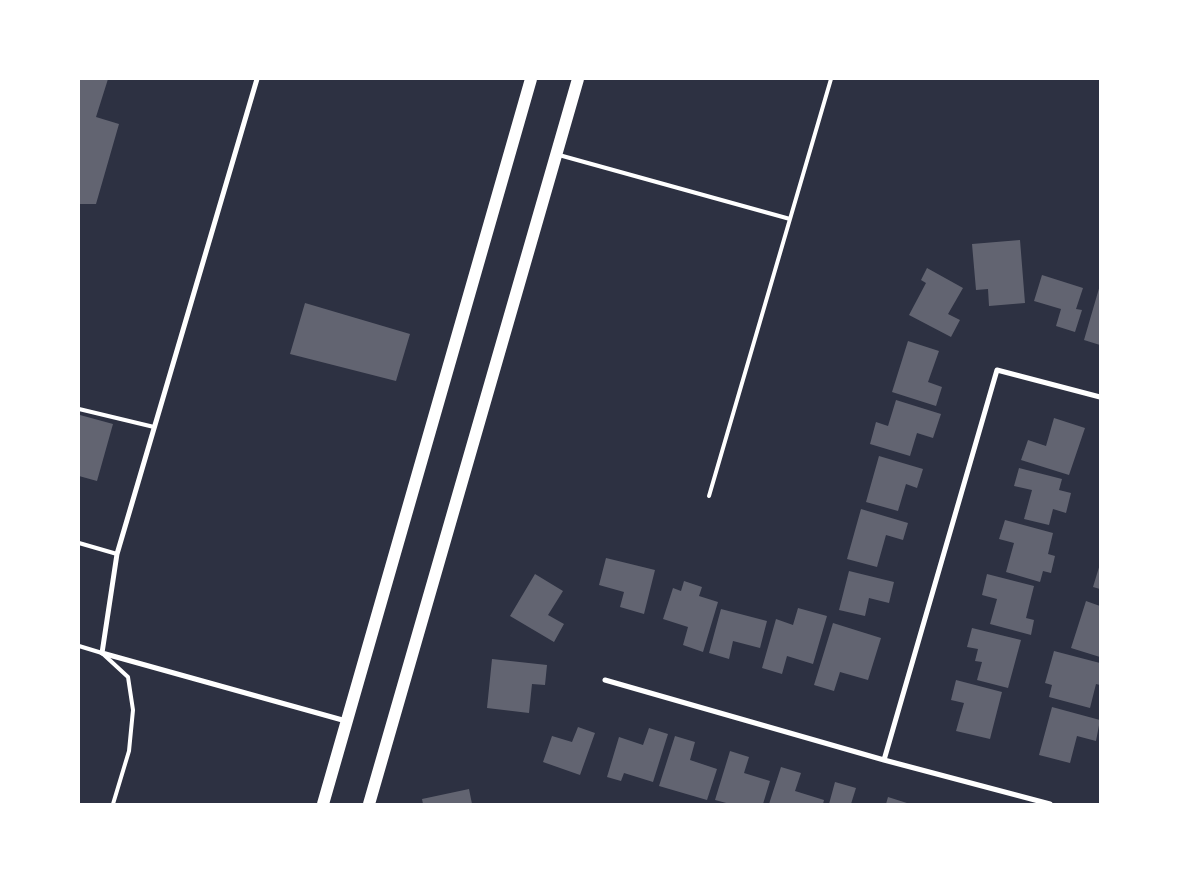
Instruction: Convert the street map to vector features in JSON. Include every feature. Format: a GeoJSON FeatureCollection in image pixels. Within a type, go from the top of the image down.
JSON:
{"type":"FeatureCollection","features":[{"type":"Feature","properties":{"kind":"main road"},"geometry":{"type":"LineString","coordinates":[[323,804],[531,79]]}},
{"type":"Feature","properties":{"kind":"main road"},"geometry":{"type":"LineString","coordinates":[[369,804],[578,79]]}},
{"type":"Feature","properties":{"kind":"street"},"geometry":{"type":"LineString","coordinates":[[257,79],[117,554],[102,653],[347,721]]}},
{"type":"Feature","properties":{"kind":"street"},"geometry":{"type":"LineString","coordinates":[[884,760],[997,370],[1100,398]]}},
{"type":"Feature","properties":{"kind":"street"},"geometry":{"type":"LineString","coordinates":[[605,680],[884,760],[1050,804]]}},
{"type":"Feature","properties":{"kind":"lane"},"geometry":{"type":"LineString","coordinates":[[709,496],[831,79]]}},
{"type":"Feature","properties":{"kind":"lane"},"geometry":{"type":"LineString","coordinates":[[556,154],[790,219]]}},
{"type":"Feature","properties":{"kind":"lane"},"geometry":{"type":"LineString","coordinates":[[79,409],[154,427]]}},
{"type":"Feature","properties":{"kind":"lane"},"geometry":{"type":"LineString","coordinates":[[79,543],[117,554]]}},
{"type":"Feature","properties":{"kind":"lane"},"geometry":{"type":"LineString","coordinates":[[79,646],[102,653],[128,677],[133,710],[129,751],[113,804]]}},
{"type":"Feature","properties":{"kind":"building"},"geometry":{"type":"Polygon","coordinates":[[[79,79],[108,79],[96,117],[119,124],[96,204],[79,204],[79,79]]]}},
{"type":"Feature","properties":{"kind":"building"},"geometry":{"type":"Polygon","coordinates":[[[1020,240],[1025,303],[989,306],[988,289],[976,290],[972,244],[1020,240]]]}},
{"type":"Feature","properties":{"kind":"building"},"geometry":{"type":"Polygon","coordinates":[[[927,268],[963,288],[948,314],[960,320],[951,337],[909,315],[926,283],[921,280],[927,268]]]}},
{"type":"Feature","properties":{"kind":"building"},"geometry":{"type":"Polygon","coordinates":[[[1042,275],[1083,288],[1076,309],[1082,310],[1075,332],[1056,326],[1061,309],[1034,301],[1042,275]]]}},
{"type":"Feature","properties":{"kind":"building"},"geometry":{"type":"Polygon","coordinates":[[[1100,285],[1100,345],[1084,340],[1100,285]]]}},
{"type":"Feature","properties":{"kind":"building"},"geometry":{"type":"Polygon","coordinates":[[[305,303],[410,334],[396,381],[290,354],[305,303]]]}},
{"type":"Feature","properties":{"kind":"building"},"geometry":{"type":"Polygon","coordinates":[[[908,341],[939,351],[928,382],[942,387],[936,406],[892,392],[908,341]]]}},
{"type":"Feature","properties":{"kind":"building"},"geometry":{"type":"Polygon","coordinates":[[[896,400],[941,414],[933,438],[917,433],[910,456],[870,444],[876,422],[888,426],[896,400]]]}},
{"type":"Feature","properties":{"kind":"building"},"geometry":{"type":"Polygon","coordinates":[[[80,415],[113,424],[97,481],[79,476],[80,415]]]}},
{"type":"Feature","properties":{"kind":"building"},"geometry":{"type":"Polygon","coordinates":[[[1054,418],[1085,428],[1069,475],[1021,460],[1028,440],[1046,446],[1054,418]]]}},
{"type":"Feature","properties":{"kind":"building"},"geometry":{"type":"Polygon","coordinates":[[[879,456],[923,469],[917,488],[906,484],[898,511],[866,502],[879,456]]]}},
{"type":"Feature","properties":{"kind":"building"},"geometry":{"type":"Polygon","coordinates":[[[1019,468],[1062,479],[1059,490],[1071,493],[1066,513],[1053,509],[1049,525],[1024,519],[1032,490],[1014,486],[1019,468]]]}},
{"type":"Feature","properties":{"kind":"building"},"geometry":{"type":"Polygon","coordinates":[[[861,509],[908,523],[903,540],[886,535],[877,567],[847,559],[861,509]]]}},
{"type":"Feature","properties":{"kind":"building"},"geometry":{"type":"Polygon","coordinates":[[[1005,520],[1053,533],[1048,554],[1055,556],[1051,573],[1043,571],[1040,582],[1006,572],[1014,543],[999,539],[1005,520]]]}},
{"type":"Feature","properties":{"kind":"building"},"geometry":{"type":"Polygon","coordinates":[[[606,558],[655,570],[644,614],[620,607],[624,592],[599,585],[606,558]]]}},
{"type":"Feature","properties":{"kind":"building"},"geometry":{"type":"Polygon","coordinates":[[[1100,564],[1100,589],[1093,587],[1100,564]]]}},
{"type":"Feature","properties":{"kind":"building"},"geometry":{"type":"Polygon","coordinates":[[[849,571],[894,582],[889,603],[869,598],[865,616],[839,610],[849,571]]]}},
{"type":"Feature","properties":{"kind":"building"},"geometry":{"type":"Polygon","coordinates":[[[535,574],[563,591],[548,615],[564,624],[554,642],[510,616],[535,574]]]}},
{"type":"Feature","properties":{"kind":"building"},"geometry":{"type":"Polygon","coordinates":[[[987,574],[1034,586],[1026,618],[1034,620],[1031,635],[990,624],[997,599],[982,595],[987,574]]]}},
{"type":"Feature","properties":{"kind":"building"},"geometry":{"type":"Polygon","coordinates":[[[684,581],[702,587],[699,596],[718,602],[703,652],[683,645],[688,627],[663,619],[673,588],[681,591],[684,581]]]}},
{"type":"Feature","properties":{"kind":"building"},"geometry":{"type":"Polygon","coordinates":[[[1086,601],[1100,606],[1100,657],[1071,648],[1086,601]]]}},
{"type":"Feature","properties":{"kind":"building"},"geometry":{"type":"Polygon","coordinates":[[[798,608],[827,616],[813,664],[787,656],[782,674],[762,668],[776,619],[793,625],[798,608]]]}},
{"type":"Feature","properties":{"kind":"building"},"geometry":{"type":"Polygon","coordinates":[[[721,609],[767,621],[760,648],[733,641],[729,659],[709,653],[721,609]]]}},
{"type":"Feature","properties":{"kind":"building"},"geometry":{"type":"Polygon","coordinates":[[[833,623],[881,638],[868,680],[840,672],[834,691],[814,685],[833,623]]]}},
{"type":"Feature","properties":{"kind":"building"},"geometry":{"type":"Polygon","coordinates":[[[972,628],[1021,640],[1008,688],[977,680],[982,662],[975,661],[978,649],[967,647],[972,628]]]}},
{"type":"Feature","properties":{"kind":"building"},"geometry":{"type":"Polygon","coordinates":[[[1054,651],[1100,663],[1100,685],[1096,684],[1090,708],[1049,697],[1052,685],[1045,683],[1054,651]]]}},
{"type":"Feature","properties":{"kind":"building"},"geometry":{"type":"Polygon","coordinates":[[[492,659],[547,665],[545,685],[532,684],[529,713],[487,708],[492,659]]]}},
{"type":"Feature","properties":{"kind":"building"},"geometry":{"type":"Polygon","coordinates":[[[956,680],[1002,692],[990,739],[956,731],[964,703],[951,700],[956,680]]]}},
{"type":"Feature","properties":{"kind":"building"},"geometry":{"type":"Polygon","coordinates":[[[1052,707],[1100,720],[1096,741],[1077,736],[1070,763],[1039,755],[1052,707]]]}},
{"type":"Feature","properties":{"kind":"building"},"geometry":{"type":"Polygon","coordinates":[[[578,727],[595,733],[580,775],[543,762],[552,736],[572,742],[578,727]]]}},
{"type":"Feature","properties":{"kind":"building"},"geometry":{"type":"Polygon","coordinates":[[[649,728],[668,734],[653,782],[624,773],[621,781],[607,777],[619,737],[643,745],[649,728]]]}},
{"type":"Feature","properties":{"kind":"building"},"geometry":{"type":"Polygon","coordinates":[[[675,736],[695,742],[690,760],[717,769],[707,800],[659,786],[675,736]]]}},
{"type":"Feature","properties":{"kind":"building"},"geometry":{"type":"Polygon","coordinates":[[[730,751],[749,757],[744,773],[770,781],[763,804],[730,804],[715,800],[730,751]]]}},
{"type":"Feature","properties":{"kind":"building"},"geometry":{"type":"Polygon","coordinates":[[[781,767],[801,773],[795,791],[824,800],[823,804],[769,804],[781,767]]]}},
{"type":"Feature","properties":{"kind":"building"},"geometry":{"type":"Polygon","coordinates":[[[835,782],[856,788],[851,804],[829,804],[835,782]]]}},
{"type":"Feature","properties":{"kind":"building"},"geometry":{"type":"Polygon","coordinates":[[[469,789],[472,804],[423,804],[422,799],[469,789]]]}},
{"type":"Feature","properties":{"kind":"building"},"geometry":{"type":"Polygon","coordinates":[[[888,797],[910,804],[886,804],[888,797]]]}}]}
